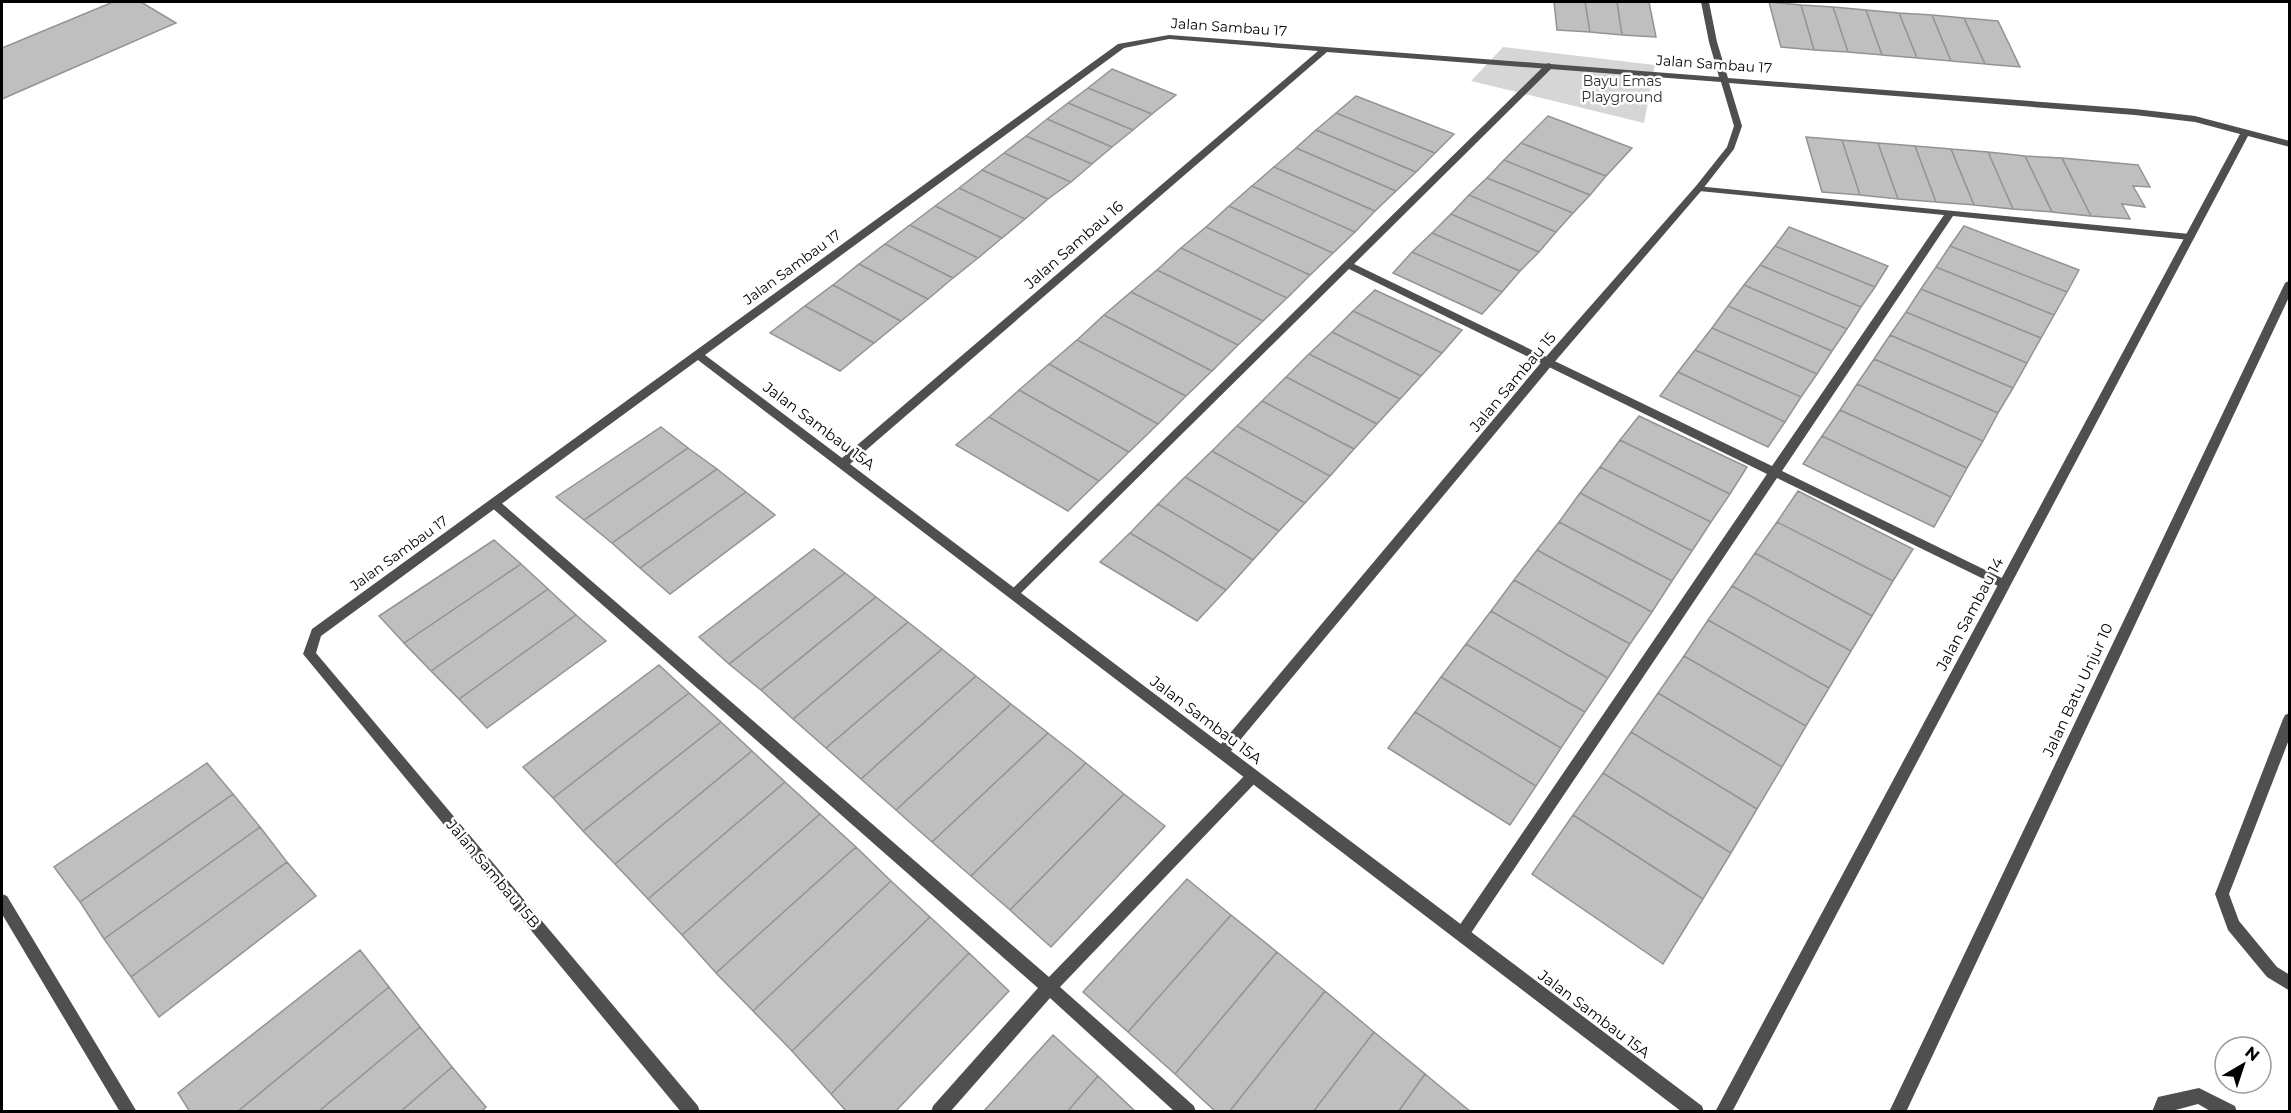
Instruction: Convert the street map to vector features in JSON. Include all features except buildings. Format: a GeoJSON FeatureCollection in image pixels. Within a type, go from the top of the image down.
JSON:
{"type":"FeatureCollection","features":[{"type":"Feature","properties":{"kind":"street","name":"Jalan Sambau 15"},"geometry":{"type":"LineString","coordinates":[[1221,752],[1548,362],[1699,188],[1731,147],[1738,126],[1705,2]]}},
{"type":"Feature","properties":{"kind":"street","name":"Jalan Sambau 17"},"geometry":{"type":"LineString","coordinates":[[316,633],[1121,46],[1170,37],[2135,111],[2195,119],[2289,144]]}},
{"type":"Feature","properties":{"kind":"street","name":"Jalan Sambau 16"},"geometry":{"type":"LineString","coordinates":[[842,464],[1325,49]]}},
{"type":"Feature","properties":{"kind":"street"},"geometry":{"type":"LineString","coordinates":[[1013,594],[1549,66]]}},
{"type":"Feature","properties":{"kind":"street","name":"Jalan Sambau 14"},"geometry":{"type":"LineString","coordinates":[[1723,1112],[2246,131]]}},
{"type":"Feature","properties":{"kind":"street"},"geometry":{"type":"LineString","coordinates":[[1699,188],[2190,237]]}},
{"type":"Feature","properties":{"kind":"street"},"geometry":{"type":"LineString","coordinates":[[1461,934],[1950,213]]}},
{"type":"Feature","properties":{"kind":"street"},"geometry":{"type":"LineString","coordinates":[[1348,265],[2004,584]]}},
{"type":"Feature","properties":{"kind":"street","name":"Jalan Batu Unjur 10"},"geometry":{"type":"LineString","coordinates":[[1897,1112],[2289,284]]}},
{"type":"Feature","properties":{"kind":"street","name":"Jalan Sambau 15A"},"geometry":{"type":"LineString","coordinates":[[698,355],[1696,1112]]}},
{"type":"Feature","properties":{"kind":"street"},"geometry":{"type":"LineString","coordinates":[[494,503],[1049,987],[1188,1112]]}},
{"type":"Feature","properties":{"kind":"street","name":"Jalan Sambau 15B"},"geometry":{"type":"LineString","coordinates":[[316,633],[309,654],[692,1112]]}},
{"type":"Feature","properties":{"kind":"street"},"geometry":{"type":"LineString","coordinates":[[2289,719],[2222,894],[2233,925],[2272,972],[2289,984]]}},
{"type":"Feature","properties":{"kind":"street"},"geometry":{"type":"LineString","coordinates":[[939,1112],[1049,987],[1253,776]]}},
{"type":"Feature","properties":{"kind":"street"},"geometry":{"type":"LineString","coordinates":[[2,901],[129,1112]]}},
{"type":"Feature","properties":{"kind":"street"},"geometry":{"type":"LineString","coordinates":[[2160,1112],[2163,1103],[2199,1095],[2229,1112]]}},
{"type":"Feature","properties":{"kind":"green space","name":"Bayu Emas Playground"},"geometry":{"type":"Polygon","coordinates":[[[1503,47],[1655,65],[1644,123],[1471,81],[1503,47]]]}}]}
